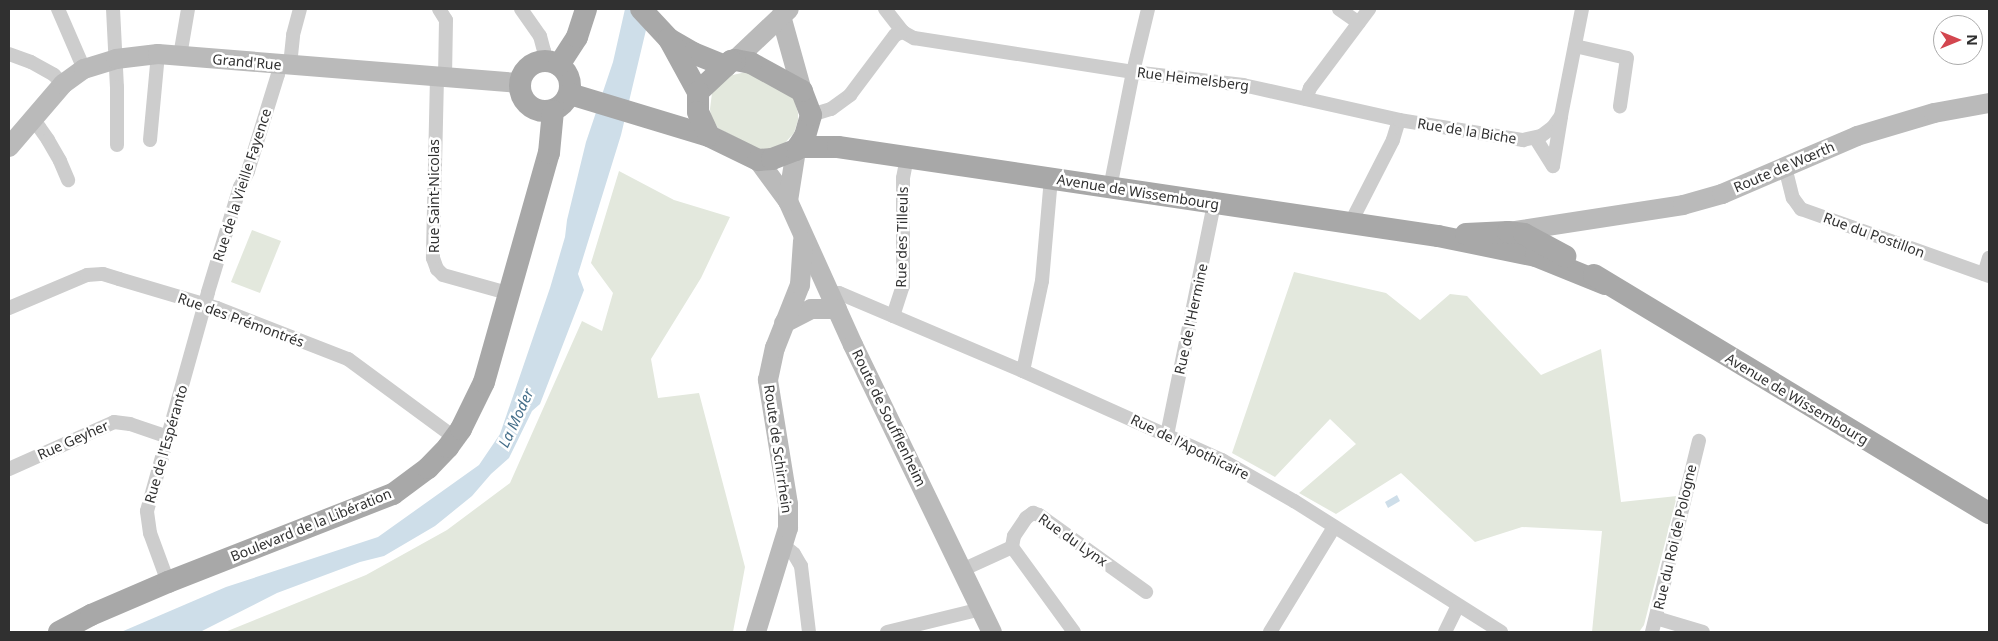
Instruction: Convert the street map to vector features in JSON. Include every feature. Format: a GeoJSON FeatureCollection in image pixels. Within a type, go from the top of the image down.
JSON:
{"type":"FeatureCollection","features":[{"type":"Feature","properties":{"kind":"main road"},"geometry":{"type":"LineString","coordinates":[[551,63],[569,78],[570,94],[560,107],[553,111],[536,110],[529,106],[520,91],[520,83],[528,68],[551,63],[577,37],[586,9]]}},
{"type":"Feature","properties":{"kind":"main road"},"geometry":{"type":"LineString","coordinates":[[641,9],[667,37],[698,95],[698,112],[709,136]]}},
{"type":"Feature","properties":{"kind":"main road"},"geometry":{"type":"LineString","coordinates":[[667,37],[693,53],[730,63],[751,63],[802,91],[812,115],[838,146]]}},
{"type":"Feature","properties":{"kind":"main road"},"geometry":{"type":"LineString","coordinates":[[656,120],[698,95],[730,63]]}},
{"type":"Feature","properties":{"kind":"main road"},"geometry":{"type":"LineString","coordinates":[[570,94],[709,136],[758,160],[772,159],[797,148],[812,115]]}},
{"type":"Feature","properties":{"kind":"main road","name":"Boulevard de la Libération"},"geometry":{"type":"LineString","coordinates":[[59,632],[91,614],[168,582],[393,494],[428,468],[454,438],[484,382],[508,293],[550,153],[553,111]]}},
{"type":"Feature","properties":{"kind":"main road","name":"Avenue de Wissembourg"},"geometry":{"type":"LineString","coordinates":[[797,148],[838,146],[1438,236],[1483,246],[1556,241]]}},
{"type":"Feature","properties":{"kind":"main road","name":"Avenue de Wissembourg"},"geometry":{"type":"LineString","coordinates":[[1438,236],[1508,232],[1556,241],[1605,284],[1989,513]]}},
{"type":"Feature","properties":{"kind":"street"},"geometry":{"type":"LineString","coordinates":[[58,9],[84,69]]}},
{"type":"Feature","properties":{"kind":"street"},"geometry":{"type":"LineString","coordinates":[[113,9],[116,59],[117,145]]}},
{"type":"Feature","properties":{"kind":"street"},"geometry":{"type":"LineString","coordinates":[[180,56],[188,9]]}},
{"type":"Feature","properties":{"kind":"street","name":"Rue de la Vieille Fayence"},"geometry":{"type":"LineString","coordinates":[[204,305],[278,74],[284,65],[300,9]]}},
{"type":"Feature","properties":{"kind":"street","name":"Rue Saint-Nicolas"},"geometry":{"type":"LineString","coordinates":[[439,9],[446,20],[441,77],[433,258],[437,269],[443,275],[508,293]]}},
{"type":"Feature","properties":{"kind":"street"},"geometry":{"type":"LineString","coordinates":[[521,9],[540,36],[544,51],[551,63]]}},
{"type":"Feature","properties":{"kind":"street"},"geometry":{"type":"LineString","coordinates":[[812,115],[831,109],[850,95],[895,35],[902,32],[885,9]]}},
{"type":"Feature","properties":{"kind":"street"},"geometry":{"type":"LineString","coordinates":[[1110,188],[1133,72],[1148,9]]}},
{"type":"Feature","properties":{"kind":"street"},"geometry":{"type":"LineString","coordinates":[[1339,9],[1359,23]]}},
{"type":"Feature","properties":{"kind":"street"},"geometry":{"type":"LineString","coordinates":[[1306,99],[1310,88],[1369,9]]}},
{"type":"Feature","properties":{"kind":"street","name":"Rue de la Biche"},"geometry":{"type":"LineString","coordinates":[[1536,139],[1553,166],[1582,9]]}},
{"type":"Feature","properties":{"kind":"street"},"geometry":{"type":"LineString","coordinates":[[730,63],[785,12]]}},
{"type":"Feature","properties":{"kind":"street"},"geometry":{"type":"LineString","coordinates":[[785,12],[802,91]]}},
{"type":"Feature","properties":{"kind":"street","name":"Rue Heimelsberg"},"geometry":{"type":"LineString","coordinates":[[902,32],[914,38],[1133,72],[1243,85],[1399,120]]}},
{"type":"Feature","properties":{"kind":"street"},"geometry":{"type":"LineString","coordinates":[[1574,46],[1627,58],[1620,106]]}},
{"type":"Feature","properties":{"kind":"street"},"geometry":{"type":"LineString","coordinates":[[9,54],[31,62],[54,75],[63,84]]}},
{"type":"Feature","properties":{"kind":"street"},"geometry":{"type":"LineString","coordinates":[[150,140],[158,54]]}},
{"type":"Feature","properties":{"kind":"street","name":"Grand'Rue"},"geometry":{"type":"LineString","coordinates":[[9,147],[63,84],[84,69],[116,59],[158,54],[520,83]]}},
{"type":"Feature","properties":{"kind":"street","name":"Route de Wœrth"},"geometry":{"type":"LineString","coordinates":[[1556,241],[1722,194],[1857,136],[1897,124],[1989,103]]}},
{"type":"Feature","properties":{"kind":"street","name":"Rue de la Biche"},"geometry":{"type":"LineString","coordinates":[[1399,120],[1523,140],[1536,139],[1547,133],[1561,116]]}},
{"type":"Feature","properties":{"kind":"street"},"geometry":{"type":"LineString","coordinates":[[1350,224],[1394,140],[1399,120]]}},
{"type":"Feature","properties":{"kind":"street"},"geometry":{"type":"LineString","coordinates":[[30,121],[39,127],[48,140],[68,180]]}},
{"type":"Feature","properties":{"kind":"street"},"geometry":{"type":"LineString","coordinates":[[788,202],[797,148]]}},
{"type":"Feature","properties":{"kind":"street","name":"Rue des Tilleuls"},"geometry":{"type":"LineString","coordinates":[[893,316],[903,286],[903,178],[907,157]]}},
{"type":"Feature","properties":{"kind":"street","name":"Route de Soufflenheim"},"geometry":{"type":"LineString","coordinates":[[758,160],[788,202],[992,632]]}},
{"type":"Feature","properties":{"kind":"street","name":"Rue du Postillon"},"geometry":{"type":"LineString","coordinates":[[1785,167],[1793,198],[1801,209],[1986,275]]}},
{"type":"Feature","properties":{"kind":"street"},"geometry":{"type":"LineString","coordinates":[[1024,371],[1042,281],[1050,178]]}},
{"type":"Feature","properties":{"kind":"street","name":"Rue de l'Hermine"},"geometry":{"type":"LineString","coordinates":[[1167,435],[1214,203]]}},
{"type":"Feature","properties":{"kind":"street","name":"Route de Schirrhein"},"geometry":{"type":"LineString","coordinates":[[756,632],[770,579],[788,528],[788,504],[768,380],[775,348],[800,285],[803,237]]}},
{"type":"Feature","properties":{"kind":"street"},"geometry":{"type":"LineString","coordinates":[[1986,275],[1989,258]]}},
{"type":"Feature","properties":{"kind":"street","name":"Rue des Prémontrés"},"geometry":{"type":"LineString","coordinates":[[9,308],[88,274],[103,274],[217,308],[348,359],[454,438]]}},
{"type":"Feature","properties":{"kind":"street","name":"Rue de l'Apothicaire"},"geometry":{"type":"LineString","coordinates":[[831,295],[839,293],[1024,371],[1222,460],[1334,527],[1458,607],[1501,632]]}},
{"type":"Feature","properties":{"kind":"street"},"geometry":{"type":"LineString","coordinates":[[795,297],[831,295]]}},
{"type":"Feature","properties":{"kind":"street"},"geometry":{"type":"LineString","coordinates":[[784,323],[811,309],[831,295]]}},
{"type":"Feature","properties":{"kind":"street","name":"Rue de l'Espéranto"},"geometry":{"type":"LineString","coordinates":[[168,582],[150,534],[147,511],[204,305]]}},
{"type":"Feature","properties":{"kind":"street","name":"Rue Geyher"},"geometry":{"type":"LineString","coordinates":[[10,464],[114,422],[130,424],[168,436]]}},
{"type":"Feature","properties":{"kind":"street","name":"Rue du Roi de Pologne"},"geometry":{"type":"LineString","coordinates":[[1652,632],[1699,441]]}},
{"type":"Feature","properties":{"kind":"street","name":"Rue du Lynx"},"geometry":{"type":"LineString","coordinates":[[1012,547],[1014,536],[1026,518],[1033,513],[1039,515],[1146,592]]}},
{"type":"Feature","properties":{"kind":"street"},"geometry":{"type":"LineString","coordinates":[[1270,632],[1334,527]]}},
{"type":"Feature","properties":{"kind":"street"},"geometry":{"type":"LineString","coordinates":[[783,545],[794,554],[801,566],[808,632]]}},
{"type":"Feature","properties":{"kind":"street"},"geometry":{"type":"LineString","coordinates":[[962,570],[1012,547],[1074,632]]}},
{"type":"Feature","properties":{"kind":"street"},"geometry":{"type":"LineString","coordinates":[[1445,632],[1458,607]]}},
{"type":"Feature","properties":{"kind":"street"},"geometry":{"type":"LineString","coordinates":[[887,632],[981,609]]}},
{"type":"Feature","properties":{"kind":"street"},"geometry":{"type":"LineString","coordinates":[[1656,618],[1703,632]]}},
{"type":"Feature","properties":{"kind":"shaded area"},"geometry":{"type":"Polygon","coordinates":[[[746,72],[793,96],[798,120],[794,133],[783,145],[762,151],[718,128],[711,117],[712,93],[728,76],[746,72]]]}},
{"type":"Feature","properties":{"kind":"shaded area"},"geometry":{"type":"Polygon","coordinates":[[[619,171],[674,200],[730,217],[701,278],[651,359],[658,398],[699,393],[745,567],[733,632],[225,632],[366,575],[447,530],[510,483],[582,321],[602,331],[613,293],[591,263],[619,171]]]}},
{"type":"Feature","properties":{"kind":"shaded area"},"geometry":{"type":"Polygon","coordinates":[[[252,230],[281,241],[260,293],[231,282],[252,230]]]}},
{"type":"Feature","properties":{"kind":"shaded area"},"geometry":{"type":"Polygon","coordinates":[[[1294,272],[1386,293],[1420,320],[1450,294],[1467,296],[1541,375],[1601,349],[1621,502],[1677,496],[1644,625],[1639,632],[1592,632],[1602,531],[1522,527],[1475,542],[1401,473],[1336,514],[1299,493],[1356,444],[1330,419],[1275,477],[1232,453],[1294,272]]]}},
{"type":"Feature","properties":{"kind":"water","name":"La Moder"},"geometry":{"type":"Polygon","coordinates":[[[625,9],[651,9],[621,135],[578,274],[584,290],[540,404],[532,411],[509,458],[491,474],[472,496],[435,526],[384,556],[360,562],[277,593],[200,632],[121,632],[226,587],[378,537],[479,465],[500,434],[550,288],[565,237],[567,220],[586,142],[613,62],[625,9]]]}},
{"type":"Feature","properties":{"kind":"water"},"geometry":{"type":"Polygon","coordinates":[[[1397,495],[1400,501],[1388,508],[1385,502],[1397,495]]]}}]}
